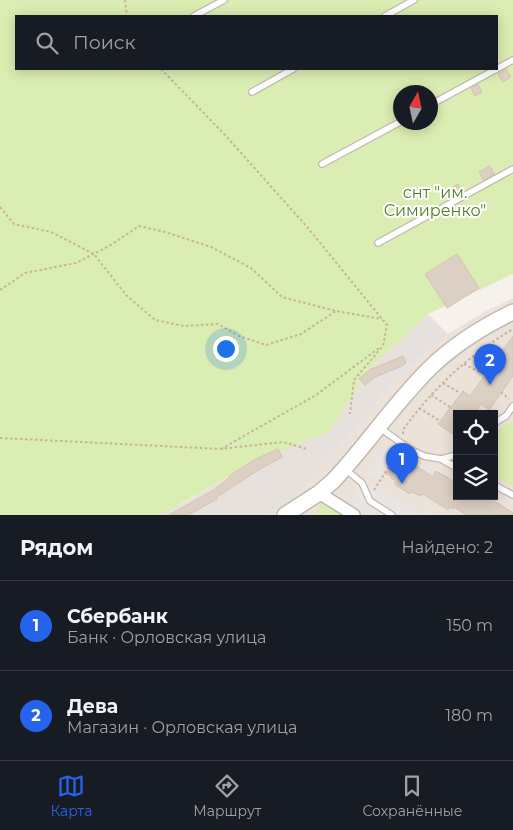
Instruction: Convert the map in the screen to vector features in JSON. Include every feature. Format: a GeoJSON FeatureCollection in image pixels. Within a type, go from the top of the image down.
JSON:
{"type":"FeatureCollection","features":[{"type":"Feature","properties":{"kind":"street"},"geometry":{"type":"LineString","coordinates":[[285,515],[319,493],[344,469],[421,378],[445,355],[473,334],[513,312]]}},
{"type":"Feature","properties":{"kind":"street"},"geometry":{"type":"LineString","coordinates":[[305,515],[319,493]]}},
{"type":"Feature","properties":{"kind":"street"},"geometry":{"type":"LineString","coordinates":[[319,493],[354,515]]}},
{"type":"Feature","properties":{"kind":"lane"},"geometry":{"type":"LineString","coordinates":[[196,15],[224,0]]}},
{"type":"Feature","properties":{"kind":"lane"},"geometry":{"type":"LineString","coordinates":[[387,15],[414,0]]}},
{"type":"Feature","properties":{"kind":"lane"},"geometry":{"type":"LineString","coordinates":[[498,68],[513,60]]}},
{"type":"Feature","properties":{"kind":"lane"},"geometry":{"type":"LineString","coordinates":[[252,92],[291,70]]}},
{"type":"Feature","properties":{"kind":"lane"},"geometry":{"type":"LineString","coordinates":[[438,101],[495,70]]}},
{"type":"Feature","properties":{"kind":"lane"},"geometry":{"type":"LineString","coordinates":[[322,164],[393,126]]}},
{"type":"Feature","properties":{"kind":"lane"},"geometry":{"type":"LineString","coordinates":[[378,243],[513,168]]}},
{"type":"Feature","properties":{"kind":"lane"},"geometry":{"type":"LineString","coordinates":[[498,421],[506,416],[513,406]]}},
{"type":"Feature","properties":{"kind":"lane"},"geometry":{"type":"LineString","coordinates":[[378,427],[403,445],[424,456],[441,458],[453,456]]}},
{"type":"Feature","properties":{"kind":"lane"},"geometry":{"type":"LineString","coordinates":[[441,458],[453,466]]}},
{"type":"Feature","properties":{"kind":"lane"},"geometry":{"type":"LineString","coordinates":[[344,469],[362,483],[370,502],[392,515]]}},
{"type":"Feature","properties":{"kind":"lane"},"geometry":{"type":"LineString","coordinates":[[498,487],[513,495]]}},
{"type":"Feature","properties":{"kind":"path"},"geometry":{"type":"LineString","coordinates":[[125,0],[128,15]]}},
{"type":"Feature","properties":{"kind":"path"},"geometry":{"type":"LineString","coordinates":[[163,70],[226,136],[302,221],[387,325],[383,346],[354,380],[350,414]]}},
{"type":"Feature","properties":{"kind":"path"},"geometry":{"type":"LineString","coordinates":[[0,207],[14,224],[51,232],[94,254],[126,295],[155,320],[184,326],[218,324],[239,336],[266,345],[301,334],[336,311]]}},
{"type":"Feature","properties":{"kind":"path"},"geometry":{"type":"LineString","coordinates":[[0,290],[26,273],[76,264],[112,245],[139,226],[165,232],[211,247],[251,268],[282,297],[336,311],[382,319]]}},
{"type":"Feature","properties":{"kind":"path"},"geometry":{"type":"LineString","coordinates":[[369,498],[403,445],[403,430],[418,408],[473,356],[513,329]]}},
{"type":"Feature","properties":{"kind":"path"},"geometry":{"type":"LineString","coordinates":[[220,449],[316,394],[383,346]]}},
{"type":"Feature","properties":{"kind":"path"},"geometry":{"type":"LineString","coordinates":[[473,356],[491,367]]}},
{"type":"Feature","properties":{"kind":"path"},"geometry":{"type":"LineString","coordinates":[[464,364],[485,375]]}},
{"type":"Feature","properties":{"kind":"path"},"geometry":{"type":"LineString","coordinates":[[443,383],[460,394]]}},
{"type":"Feature","properties":{"kind":"path"},"geometry":{"type":"LineString","coordinates":[[501,392],[513,402]]}},
{"type":"Feature","properties":{"kind":"path"},"geometry":{"type":"LineString","coordinates":[[431,395],[450,407]]}},
{"type":"Feature","properties":{"kind":"path"},"geometry":{"type":"LineString","coordinates":[[418,408],[440,421]]}},
{"type":"Feature","properties":{"kind":"path"},"geometry":{"type":"LineString","coordinates":[[0,438],[220,449],[282,442],[306,450]]}},
{"type":"Feature","properties":{"kind":"shaded area"},"geometry":{"type":"Polygon","coordinates":[[[513,298],[513,515],[267,515],[291,499],[356,428],[399,376],[448,334],[486,311],[513,298]]]}},
{"type":"Feature","properties":{"kind":"shaded area"},"geometry":{"type":"Polygon","coordinates":[[[428,314],[448,334],[399,376],[356,428],[291,500],[267,515],[135,515],[180,505],[252,463],[330,431],[369,370],[428,314]]]}},
{"type":"Feature","properties":{"kind":"shaded area"},"geometry":{"type":"Polygon","coordinates":[[[385,446],[396,454],[379,480],[367,473],[385,446]]]}},
{"type":"Feature","properties":{"kind":"shaded area"},"geometry":{"type":"Polygon","coordinates":[[[364,479],[420,515],[366,515],[348,504],[364,479]]]}},
{"type":"Feature","properties":{"kind":"shaded area"},"geometry":{"type":"Polygon","coordinates":[[[425,508],[436,515],[420,515],[425,508]]]}},
{"type":"Feature","properties":{"kind":"green space","name":"снт \"им. Симиренко\""},"geometry":{"type":"Polygon","coordinates":[[[0,0],[513,0],[513,274],[428,314],[369,370],[330,431],[252,463],[161,515],[0,515],[0,0]]]}},
{"type":"Feature","properties":{"kind":"green space"},"geometry":{"type":"Polygon","coordinates":[[[513,421],[513,486],[498,477],[498,430],[513,421]]]}},
{"type":"Feature","properties":{"kind":"green space"},"geometry":{"type":"Polygon","coordinates":[[[321,502],[342,515],[315,515],[321,502]]]}},
{"type":"Feature","properties":{"kind":"building"},"geometry":{"type":"Polygon","coordinates":[[[506,69],[511,77],[503,82],[498,74],[506,69]]]}},
{"type":"Feature","properties":{"kind":"building"},"geometry":{"type":"Polygon","coordinates":[[[478,84],[482,92],[475,96],[471,88],[478,84]]]}},
{"type":"Feature","properties":{"kind":"building"},"geometry":{"type":"Polygon","coordinates":[[[490,166],[494,174],[483,180],[479,172],[490,166]]]}},
{"type":"Feature","properties":{"kind":"building"},"geometry":{"type":"Polygon","coordinates":[[[458,184],[462,191],[455,195],[451,188],[458,184]]]}},
{"type":"Feature","properties":{"kind":"building"},"geometry":{"type":"Polygon","coordinates":[[[457,254],[479,288],[447,308],[425,274],[457,254]]]}},
{"type":"Feature","properties":{"kind":"building"},"geometry":{"type":"Polygon","coordinates":[[[513,336],[513,376],[489,410],[481,404],[477,410],[453,410],[453,434],[438,424],[463,391],[470,396],[513,336]]]}},
{"type":"Feature","properties":{"kind":"building"},"geometry":{"type":"Polygon","coordinates":[[[403,356],[406,363],[402,366],[375,377],[365,385],[359,379],[369,370],[403,356]]]}},
{"type":"Feature","properties":{"kind":"building"},"geometry":{"type":"Polygon","coordinates":[[[278,449],[282,457],[260,469],[217,497],[217,499],[188,515],[169,515],[214,490],[229,476],[256,459],[278,449]]]}},
{"type":"Feature","properties":{"kind":"building"},"geometry":{"type":"Polygon","coordinates":[[[404,458],[433,477],[436,471],[453,481],[453,500],[493,500],[513,513],[513,515],[466,515],[454,507],[453,509],[449,507],[448,510],[423,494],[421,496],[412,492],[410,494],[394,484],[396,481],[391,478],[392,476],[386,474],[397,459],[401,462],[404,458]]]}},
{"type":"Feature","properties":{"kind":"place","name":"Дева"},"geometry":{"type":"Point","coordinates":[490,385]}},
{"type":"Feature","properties":{"kind":"place","name":"Сбербанк"},"geometry":{"type":"Point","coordinates":[402,484]}}]}
